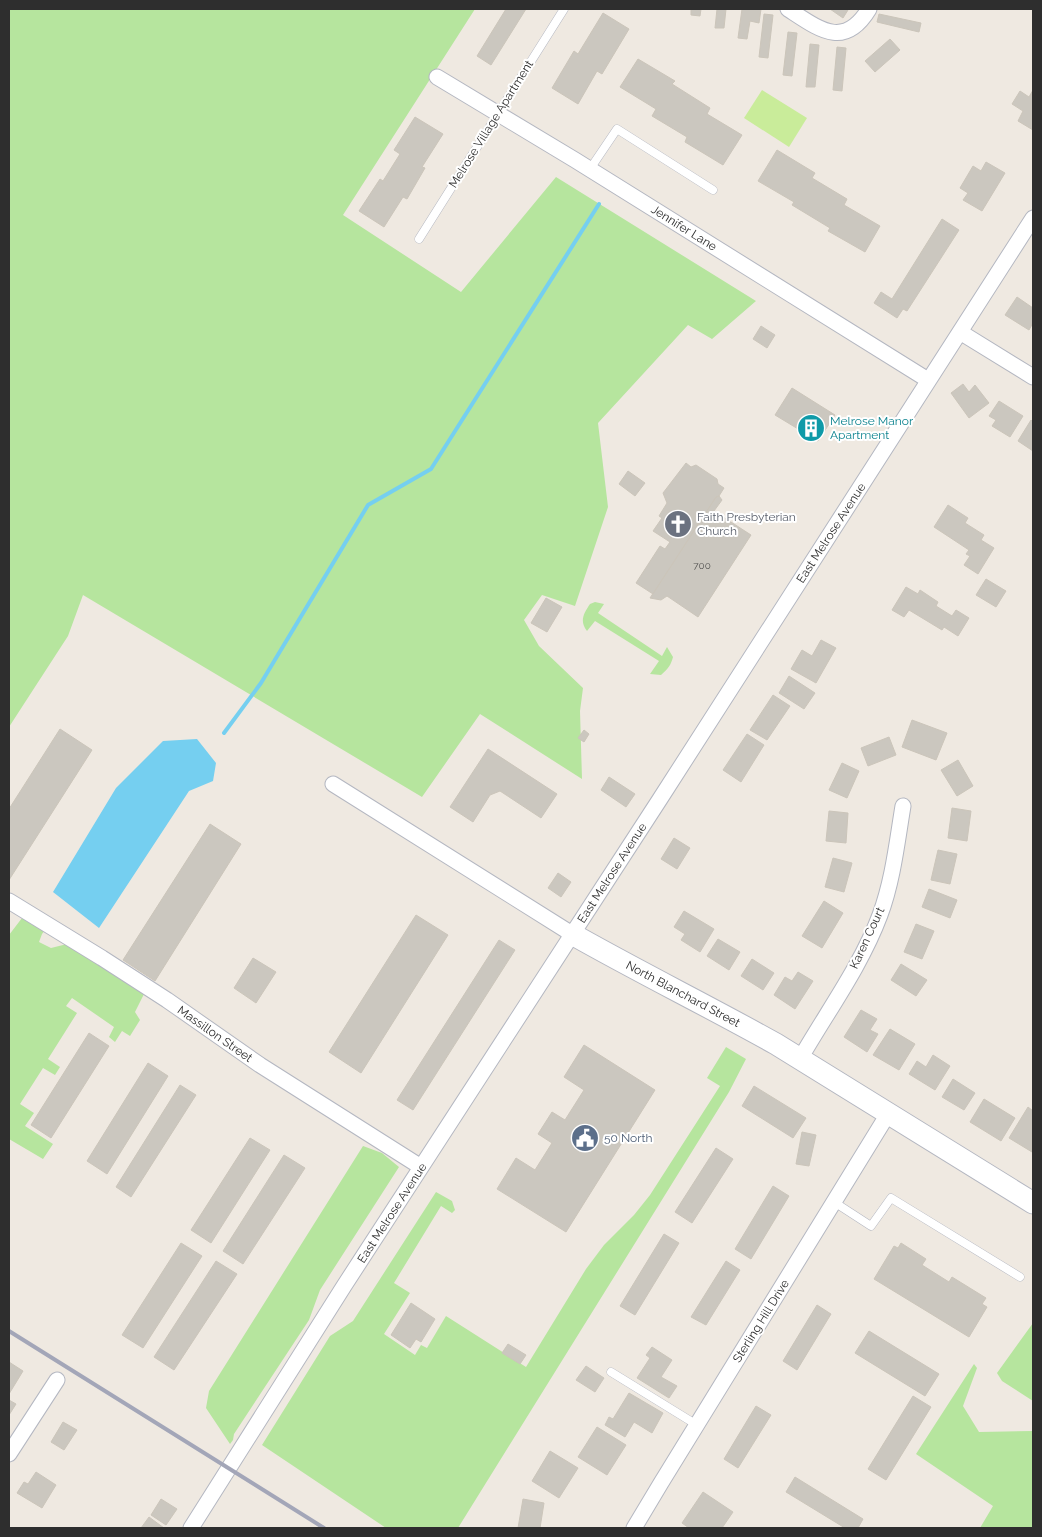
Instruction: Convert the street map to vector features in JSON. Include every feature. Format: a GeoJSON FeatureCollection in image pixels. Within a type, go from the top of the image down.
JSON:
{"type":"FeatureCollection","features":[{"type":"Feature","properties":{"kind":"street"},"geometry":{"type":"LineString","coordinates":[[788,9],[815,26],[835,33],[846,32],[856,26],[869,9]]}},
{"type":"Feature","properties":{"kind":"street","name":"Jennifer Lane"},"geometry":{"type":"LineString","coordinates":[[437,77],[590,169],[928,380]]}},
{"type":"Feature","properties":{"kind":"street","name":"East Melrose Avenue"},"geometry":{"type":"LineString","coordinates":[[191,1528],[1033,218]]}},
{"type":"Feature","properties":{"kind":"street"},"geometry":{"type":"LineString","coordinates":[[960,332],[1033,377]]}},
{"type":"Feature","properties":{"kind":"street","name":"North Blanchard Street"},"geometry":{"type":"LineString","coordinates":[[333,784],[572,934],[732,1020],[800,1059],[1033,1203]]}},
{"type":"Feature","properties":{"kind":"street","name":"Karen Court"},"geometry":{"type":"LineString","coordinates":[[800,1059],[863,952],[879,915],[889,887],[903,806]]}},
{"type":"Feature","properties":{"kind":"street","name":"Massillon Street"},"geometry":{"type":"LineString","coordinates":[[9,901],[167,1000],[260,1065],[421,1168]]}},
{"type":"Feature","properties":{"kind":"street","name":"Sterling Hill Drive"},"geometry":{"type":"LineString","coordinates":[[634,1528],[888,1114]]}},
{"type":"Feature","properties":{"kind":"street"},"geometry":{"type":"LineString","coordinates":[[9,1454],[57,1380]]}},
{"type":"Feature","properties":{"kind":"lane","name":"Melrose Village Apartment"},"geometry":{"type":"LineString","coordinates":[[419,240],[564,9]]}},
{"type":"Feature","properties":{"kind":"lane"},"geometry":{"type":"LineString","coordinates":[[590,169],[617,130],[713,190]]}},
{"type":"Feature","properties":{"kind":"lane"},"geometry":{"type":"LineString","coordinates":[[834,1202],[871,1226],[892,1198],[1020,1276]]}},
{"type":"Feature","properties":{"kind":"lane"},"geometry":{"type":"LineString","coordinates":[[611,1372],[697,1425]]}},
{"type":"Feature","properties":{"kind":"green space"},"geometry":{"type":"Polygon","coordinates":[[[9,9],[475,9],[343,215],[461,292],[556,177],[756,301],[712,339],[688,325],[598,423],[608,507],[575,606],[542,595],[524,620],[539,646],[583,688],[580,711],[582,779],[480,714],[422,797],[83,595],[68,636],[9,727],[9,9]]]}},
{"type":"Feature","properties":{"kind":"green space"},"geometry":{"type":"Polygon","coordinates":[[[762,90],[807,118],[789,147],[744,118],[762,90]]]}},
{"type":"Feature","properties":{"kind":"green space"},"geometry":{"type":"Polygon","coordinates":[[[595,602],[604,604],[598,613],[662,656],[667,647],[673,657],[666,671],[661,675],[650,674],[659,661],[595,621],[587,631],[583,624],[583,617],[590,604],[595,602]]]}},
{"type":"Feature","properties":{"kind":"green space"},"geometry":{"type":"Polygon","coordinates":[[[22,918],[45,930],[39,942],[51,948],[67,944],[144,994],[135,1012],[140,1020],[130,1036],[122,1031],[115,1042],[109,1037],[114,1027],[72,998],[66,1006],[77,1013],[48,1059],[60,1067],[55,1075],[43,1068],[20,1104],[34,1113],[25,1126],[53,1144],[43,1159],[9,1139],[9,935],[22,918]]]}},
{"type":"Feature","properties":{"kind":"green space"},"geometry":{"type":"Polygon","coordinates":[[[726,1047],[746,1059],[729,1092],[458,1528],[386,1528],[262,1445],[330,1336],[353,1321],[436,1192],[452,1201],[455,1210],[452,1213],[441,1206],[394,1283],[410,1293],[384,1334],[415,1355],[421,1345],[427,1348],[446,1316],[526,1367],[586,1269],[604,1245],[634,1215],[650,1195],[720,1086],[707,1078],[726,1047]]]}},
{"type":"Feature","properties":{"kind":"green space"},"geometry":{"type":"Polygon","coordinates":[[[363,1146],[382,1153],[399,1167],[320,1290],[309,1320],[234,1434],[230,1444],[206,1408],[209,1391],[363,1146]]]}},
{"type":"Feature","properties":{"kind":"green space"},"geometry":{"type":"Polygon","coordinates":[[[1033,1323],[1033,1401],[1002,1381],[997,1373],[1033,1323]]]}},
{"type":"Feature","properties":{"kind":"green space"},"geometry":{"type":"Polygon","coordinates":[[[974,1364],[977,1368],[963,1406],[979,1432],[1033,1431],[1033,1528],[980,1528],[993,1506],[916,1454],[974,1364]]]}},
{"type":"Feature","properties":{"kind":"water"},"geometry":{"type":"Polygon","coordinates":[[[197,739],[216,763],[213,781],[189,791],[99,928],[53,892],[116,788],[163,741],[197,739]]]}},
{"type":"Feature","properties":{"kind":"building"},"geometry":{"type":"Polygon","coordinates":[[[506,9],[526,9],[491,65],[477,56],[506,9]]]}},
{"type":"Feature","properties":{"kind":"building"},"geometry":{"type":"Polygon","coordinates":[[[691,9],[701,9],[700,16],[691,15],[691,9]]]}},
{"type":"Feature","properties":{"kind":"building"},"geometry":{"type":"Polygon","coordinates":[[[717,9],[726,9],[724,28],[715,28],[717,9]]]}},
{"type":"Feature","properties":{"kind":"building"},"geometry":{"type":"Polygon","coordinates":[[[742,9],[761,9],[759,23],[750,21],[747,39],[738,38],[742,9]]]}},
{"type":"Feature","properties":{"kind":"building"},"geometry":{"type":"Polygon","coordinates":[[[830,9],[846,9],[848,10],[843,18],[830,9]]]}},
{"type":"Feature","properties":{"kind":"building"},"geometry":{"type":"Polygon","coordinates":[[[603,13],[629,29],[602,74],[597,71],[578,104],[552,88],[574,51],[578,54],[603,13]]]}},
{"type":"Feature","properties":{"kind":"building"},"geometry":{"type":"Polygon","coordinates":[[[764,14],[773,15],[768,58],[759,57],[764,14]]]}},
{"type":"Feature","properties":{"kind":"building"},"geometry":{"type":"Polygon","coordinates":[[[879,14],[921,23],[919,32],[877,22],[879,14]]]}},
{"type":"Feature","properties":{"kind":"building"},"geometry":{"type":"Polygon","coordinates":[[[788,32],[797,33],[792,76],[783,75],[788,32]]]}},
{"type":"Feature","properties":{"kind":"building"},"geometry":{"type":"Polygon","coordinates":[[[890,39],[900,50],[875,72],[865,61],[890,39]]]}},
{"type":"Feature","properties":{"kind":"building"},"geometry":{"type":"Polygon","coordinates":[[[810,44],[819,45],[815,87],[806,87],[810,44]]]}},
{"type":"Feature","properties":{"kind":"building"},"geometry":{"type":"Polygon","coordinates":[[[837,47],[846,48],[842,91],[833,90],[837,47]]]}},
{"type":"Feature","properties":{"kind":"building"},"geometry":{"type":"Polygon","coordinates":[[[638,59],[675,81],[672,84],[710,108],[707,114],[742,135],[723,165],[685,142],[687,137],[652,116],[656,109],[620,87],[638,59]]]}},
{"type":"Feature","properties":{"kind":"building"},"geometry":{"type":"Polygon","coordinates":[[[1033,90],[1033,130],[1018,121],[1023,111],[1012,104],[1020,91],[1029,97],[1033,90]]]}},
{"type":"Feature","properties":{"kind":"building"},"geometry":{"type":"Polygon","coordinates":[[[415,117],[443,134],[422,167],[425,168],[407,199],[403,197],[384,227],[359,211],[380,179],[383,181],[400,154],[394,150],[415,117]]]}},
{"type":"Feature","properties":{"kind":"building"},"geometry":{"type":"Polygon","coordinates":[[[777,150],[815,173],[812,178],[847,199],[844,205],[880,226],[865,252],[828,231],[830,228],[792,205],[794,202],[758,181],[777,150]]]}},
{"type":"Feature","properties":{"kind":"building"},"geometry":{"type":"Polygon","coordinates":[[[986,162],[1005,173],[982,211],[963,200],[968,193],[960,188],[973,166],[981,171],[986,162]]]}},
{"type":"Feature","properties":{"kind":"building"},"geometry":{"type":"Polygon","coordinates":[[[942,219],[959,230],[907,311],[903,309],[897,318],[874,303],[881,292],[892,299],[942,219]]]}},
{"type":"Feature","properties":{"kind":"building"},"geometry":{"type":"Polygon","coordinates":[[[1017,297],[1033,308],[1033,323],[1029,330],[1005,315],[1017,297]]]}},
{"type":"Feature","properties":{"kind":"building"},"geometry":{"type":"Polygon","coordinates":[[[761,326],[775,335],[767,348],[753,339],[761,326]]]}},
{"type":"Feature","properties":{"kind":"building"},"geometry":{"type":"Polygon","coordinates":[[[963,384],[969,392],[975,385],[989,403],[969,418],[951,393],[963,384]]]}},
{"type":"Feature","properties":{"kind":"building","name":"Melrose Manor Apartment"},"geometry":{"type":"Polygon","coordinates":[[[792,388],[835,415],[818,441],[775,415],[792,388]]]}},
{"type":"Feature","properties":{"kind":"building"},"geometry":{"type":"Polygon","coordinates":[[[999,401],[1023,416],[1010,437],[992,426],[996,420],[989,416],[999,401]]]}},
{"type":"Feature","properties":{"kind":"building"},"geometry":{"type":"Polygon","coordinates":[[[1031,420],[1033,422],[1033,451],[1018,441],[1031,420]]]}},
{"type":"Feature","properties":{"kind":"building","name":"Faith Presbyterian Church"},"geometry":{"type":"Polygon","coordinates":[[[686,463],[691,467],[696,465],[717,479],[718,484],[724,488],[719,496],[716,497],[653,594],[636,583],[660,546],[665,549],[670,542],[653,531],[662,518],[659,516],[667,503],[663,493],[686,463]]]}},
{"type":"Feature","properties":{"kind":"building"},"geometry":{"type":"Polygon","coordinates":[[[628,471],[645,483],[635,496],[619,484],[628,471]]]}},
{"type":"Feature","properties":{"kind":"building"},"geometry":{"type":"Polygon","coordinates":[[[719,496],[722,500],[714,511],[751,535],[698,617],[667,596],[661,600],[650,598],[716,497],[719,496]]]}},
{"type":"Feature","properties":{"kind":"building"},"geometry":{"type":"Polygon","coordinates":[[[948,505],[968,518],[965,523],[984,535],[981,540],[994,548],[978,574],[964,565],[970,556],[966,554],[969,550],[934,527],[948,505]]]}},
{"type":"Feature","properties":{"kind":"building"},"geometry":{"type":"Polygon","coordinates":[[[986,579],[1006,591],[996,607],[976,595],[986,579]]]}},
{"type":"Feature","properties":{"kind":"building"},"geometry":{"type":"Polygon","coordinates":[[[906,587],[918,594],[920,590],[938,602],[936,606],[952,616],[956,610],[969,618],[958,636],[944,627],[942,630],[909,610],[904,617],[892,610],[906,587]]]}},
{"type":"Feature","properties":{"kind":"building"},"geometry":{"type":"Polygon","coordinates":[[[546,598],[562,607],[547,632],[531,623],[546,598]]]}},
{"type":"Feature","properties":{"kind":"building"},"geometry":{"type":"Polygon","coordinates":[[[821,640],[836,648],[816,683],[791,669],[802,650],[812,656],[821,640]]]}},
{"type":"Feature","properties":{"kind":"building"},"geometry":{"type":"Polygon","coordinates":[[[789,676],[815,693],[804,709],[779,693],[789,676]]]}},
{"type":"Feature","properties":{"kind":"building"},"geometry":{"type":"Polygon","coordinates":[[[773,695],[790,706],[767,740],[750,730],[773,695]]]}},
{"type":"Feature","properties":{"kind":"building"},"geometry":{"type":"Polygon","coordinates":[[[912,720],[947,733],[936,760],[902,747],[912,720]]]}},
{"type":"Feature","properties":{"kind":"building"},"geometry":{"type":"Polygon","coordinates":[[[60,729],[92,750],[9,880],[9,809],[60,729]]]}},
{"type":"Feature","properties":{"kind":"building"},"geometry":{"type":"Polygon","coordinates":[[[584,730],[589,734],[584,742],[578,738],[584,730]]]}},
{"type":"Feature","properties":{"kind":"building"},"geometry":{"type":"Polygon","coordinates":[[[747,734],[764,745],[741,782],[723,770],[747,734]]]}},
{"type":"Feature","properties":{"kind":"building"},"geometry":{"type":"Polygon","coordinates":[[[889,737],[896,755],[868,766],[861,748],[889,737]]]}},
{"type":"Feature","properties":{"kind":"building"},"geometry":{"type":"Polygon","coordinates":[[[488,749],[557,794],[541,818],[500,791],[490,795],[473,822],[450,807],[488,749]]]}},
{"type":"Feature","properties":{"kind":"building"},"geometry":{"type":"Polygon","coordinates":[[[958,760],[973,786],[957,796],[941,770],[958,760]]]}},
{"type":"Feature","properties":{"kind":"building"},"geometry":{"type":"Polygon","coordinates":[[[842,763],[859,771],[847,798],[829,790],[842,763]]]}},
{"type":"Feature","properties":{"kind":"building"},"geometry":{"type":"Polygon","coordinates":[[[609,777],[635,794],[626,807],[601,790],[609,777]]]}},
{"type":"Feature","properties":{"kind":"building"},"geometry":{"type":"Polygon","coordinates":[[[952,808],[971,811],[967,841],[948,838],[952,808]]]}},
{"type":"Feature","properties":{"kind":"building"},"geometry":{"type":"Polygon","coordinates":[[[829,811],[848,813],[846,843],[826,841],[829,811]]]}},
{"type":"Feature","properties":{"kind":"building"},"geometry":{"type":"Polygon","coordinates":[[[210,824],[241,844],[155,981],[123,960],[210,824]]]}},
{"type":"Feature","properties":{"kind":"building"},"geometry":{"type":"Polygon","coordinates":[[[674,838],[690,848],[677,869],[661,859],[674,838]]]}},
{"type":"Feature","properties":{"kind":"building"},"geometry":{"type":"Polygon","coordinates":[[[938,850],[957,854],[950,884],[931,880],[938,850]]]}},
{"type":"Feature","properties":{"kind":"building"},"geometry":{"type":"Polygon","coordinates":[[[833,858],[852,863],[844,892],[825,887],[833,858]]]}},
{"type":"Feature","properties":{"kind":"building"},"geometry":{"type":"Polygon","coordinates":[[[558,873],[571,882],[561,897],[548,888],[558,873]]]}},
{"type":"Feature","properties":{"kind":"building"},"geometry":{"type":"Polygon","coordinates":[[[929,889],[957,900],[950,918],[922,907],[929,889]]]}},
{"type":"Feature","properties":{"kind":"building"},"geometry":{"type":"Polygon","coordinates":[[[824,901],[843,913],[822,948],[802,936],[824,901]]]}},
{"type":"Feature","properties":{"kind":"building"},"geometry":{"type":"Polygon","coordinates":[[[684,911],[714,929],[700,952],[681,940],[685,934],[674,927],[684,911]]]}},
{"type":"Feature","properties":{"kind":"building"},"geometry":{"type":"Polygon","coordinates":[[[416,915],[448,935],[361,1073],[329,1052],[416,915]]]}},
{"type":"Feature","properties":{"kind":"building"},"geometry":{"type":"Polygon","coordinates":[[[916,924],[934,931],[922,959],[904,952],[916,924]]]}},
{"type":"Feature","properties":{"kind":"building"},"geometry":{"type":"Polygon","coordinates":[[[718,939],[740,952],[729,970],[707,956],[718,939]]]}},
{"type":"Feature","properties":{"kind":"building"},"geometry":{"type":"Polygon","coordinates":[[[499,940],[515,950],[413,1110],[397,1100],[499,940]]]}},
{"type":"Feature","properties":{"kind":"building"},"geometry":{"type":"Polygon","coordinates":[[[253,958],[276,972],[256,1003],[234,988],[253,958]]]}},
{"type":"Feature","properties":{"kind":"building"},"geometry":{"type":"Polygon","coordinates":[[[752,959],[774,973],[763,990],[741,976],[752,959]]]}},
{"type":"Feature","properties":{"kind":"building"},"geometry":{"type":"Polygon","coordinates":[[[901,964],[927,980],[916,996],[891,980],[901,964]]]}},
{"type":"Feature","properties":{"kind":"building"},"geometry":{"type":"Polygon","coordinates":[[[798,972],[813,981],[795,1009],[774,995],[785,977],[792,981],[798,972]]]}},
{"type":"Feature","properties":{"kind":"building"},"geometry":{"type":"Polygon","coordinates":[[[861,1010],[877,1019],[870,1030],[878,1034],[867,1052],[844,1037],[861,1010]]]}},
{"type":"Feature","properties":{"kind":"building"},"geometry":{"type":"Polygon","coordinates":[[[890,1029],[915,1044],[899,1070],[873,1055],[890,1029]]]}},
{"type":"Feature","properties":{"kind":"building"},"geometry":{"type":"Polygon","coordinates":[[[89,1033],[109,1046],[51,1138],[31,1125],[89,1033]]]}},
{"type":"Feature","properties":{"kind":"building","name":"50 North"},"geometry":{"type":"Polygon","coordinates":[[[584,1045],[655,1090],[566,1232],[497,1189],[516,1158],[535,1170],[552,1143],[538,1134],[552,1112],[565,1120],[584,1090],[564,1077],[584,1045]]]}},
{"type":"Feature","properties":{"kind":"building"},"geometry":{"type":"Polygon","coordinates":[[[933,1055],[950,1066],[935,1090],[909,1074],[917,1061],[926,1067],[933,1055]]]}},
{"type":"Feature","properties":{"kind":"building"},"geometry":{"type":"Polygon","coordinates":[[[148,1063],[168,1076],[107,1174],[87,1161],[148,1063]]]}},
{"type":"Feature","properties":{"kind":"building"},"geometry":{"type":"Polygon","coordinates":[[[953,1079],[975,1093],[964,1110],[942,1097],[953,1079]]]}},
{"type":"Feature","properties":{"kind":"building"},"geometry":{"type":"Polygon","coordinates":[[[180,1085],[196,1095],[131,1197],[116,1187],[180,1085]]]}},
{"type":"Feature","properties":{"kind":"building"},"geometry":{"type":"Polygon","coordinates":[[[754,1086],[806,1118],[793,1138],[742,1106],[754,1086]]]}},
{"type":"Feature","properties":{"kind":"building"},"geometry":{"type":"Polygon","coordinates":[[[984,1099],[1015,1118],[1001,1141],[970,1122],[984,1099]]]}},
{"type":"Feature","properties":{"kind":"building"},"geometry":{"type":"Polygon","coordinates":[[[1028,1107],[1033,1111],[1032,1152],[1009,1138],[1028,1107]]]}},
{"type":"Feature","properties":{"kind":"building"},"geometry":{"type":"Polygon","coordinates":[[[802,1132],[816,1135],[809,1166],[796,1164],[802,1132]]]}},
{"type":"Feature","properties":{"kind":"building"},"geometry":{"type":"Polygon","coordinates":[[[250,1138],[270,1150],[211,1243],[191,1230],[250,1138]]]}},
{"type":"Feature","properties":{"kind":"building"},"geometry":{"type":"Polygon","coordinates":[[[716,1148],[733,1159],[692,1223],[675,1212],[716,1148]]]}},
{"type":"Feature","properties":{"kind":"building"},"geometry":{"type":"Polygon","coordinates":[[[284,1155],[305,1168],[243,1264],[223,1251],[284,1155]]]}},
{"type":"Feature","properties":{"kind":"building"},"geometry":{"type":"Polygon","coordinates":[[[773,1186],[789,1196],[751,1259],[735,1249],[773,1186]]]}},
{"type":"Feature","properties":{"kind":"building"},"geometry":{"type":"Polygon","coordinates":[[[664,1234],[679,1243],[635,1315],[620,1306],[664,1234]]]}},
{"type":"Feature","properties":{"kind":"building"},"geometry":{"type":"Polygon","coordinates":[[[181,1243],[202,1256],[143,1348],[122,1335],[181,1243]]]}},
{"type":"Feature","properties":{"kind":"building"},"geometry":{"type":"Polygon","coordinates":[[[901,1243],[926,1259],[922,1265],[949,1282],[952,1277],[986,1298],[982,1304],[987,1307],[969,1337],[874,1279],[894,1246],[898,1248],[901,1243]]]}},
{"type":"Feature","properties":{"kind":"building"},"geometry":{"type":"Polygon","coordinates":[[[216,1261],[237,1274],[174,1370],[154,1357],[216,1261]]]}},
{"type":"Feature","properties":{"kind":"building"},"geometry":{"type":"Polygon","coordinates":[[[726,1261],[740,1270],[706,1325],[691,1317],[726,1261]]]}},
{"type":"Feature","properties":{"kind":"building"},"geometry":{"type":"Polygon","coordinates":[[[411,1303],[435,1319],[421,1342],[416,1339],[410,1348],[391,1335],[411,1303]]]}},
{"type":"Feature","properties":{"kind":"building"},"geometry":{"type":"Polygon","coordinates":[[[817,1305],[831,1314],[797,1370],[783,1361],[817,1305]]]}},
{"type":"Feature","properties":{"kind":"building"},"geometry":{"type":"Polygon","coordinates":[[[869,1331],[939,1374],[925,1396],[855,1353],[869,1331]]]}},
{"type":"Feature","properties":{"kind":"building"},"geometry":{"type":"Polygon","coordinates":[[[508,1344],[526,1355],[520,1364],[502,1353],[508,1344]]]}},
{"type":"Feature","properties":{"kind":"building"},"geometry":{"type":"Polygon","coordinates":[[[652,1347],[672,1360],[661,1377],[677,1386],[669,1398],[637,1378],[650,1358],[646,1355],[652,1347]]]}},
{"type":"Feature","properties":{"kind":"building"},"geometry":{"type":"Polygon","coordinates":[[[9,1362],[23,1371],[9,1394],[9,1362]]]}},
{"type":"Feature","properties":{"kind":"building"},"geometry":{"type":"Polygon","coordinates":[[[586,1366],[604,1378],[595,1392],[576,1380],[586,1366]]]}},
{"type":"Feature","properties":{"kind":"building"},"geometry":{"type":"Polygon","coordinates":[[[629,1393],[663,1413],[652,1433],[634,1422],[625,1437],[605,1425],[609,1417],[613,1419],[629,1393]]]}},
{"type":"Feature","properties":{"kind":"building"},"geometry":{"type":"Polygon","coordinates":[[[913,1396],[931,1407],[886,1480],[868,1469],[913,1396]]]}},
{"type":"Feature","properties":{"kind":"building"},"geometry":{"type":"Polygon","coordinates":[[[9,1400],[16,1404],[9,1415],[9,1400]]]}},
{"type":"Feature","properties":{"kind":"building"},"geometry":{"type":"Polygon","coordinates":[[[756,1406],[771,1415],[738,1468],[724,1459],[756,1406]]]}},
{"type":"Feature","properties":{"kind":"building"},"geometry":{"type":"Polygon","coordinates":[[[63,1422],[77,1430],[64,1450],[51,1442],[63,1422]]]}},
{"type":"Feature","properties":{"kind":"building"},"geometry":{"type":"Polygon","coordinates":[[[597,1427],[626,1445],[607,1475],[578,1457],[597,1427]]]}},
{"type":"Feature","properties":{"kind":"building"},"geometry":{"type":"Polygon","coordinates":[[[550,1451],[578,1468],[559,1498],[532,1481],[550,1451]]]}},
{"type":"Feature","properties":{"kind":"building"},"geometry":{"type":"Polygon","coordinates":[[[36,1472],[56,1485],[42,1508],[17,1493],[24,1482],[28,1484],[36,1472]]]}},
{"type":"Feature","properties":{"kind":"building"},"geometry":{"type":"Polygon","coordinates":[[[795,1477],[863,1519],[858,1528],[845,1528],[786,1492],[795,1477]]]}},
{"type":"Feature","properties":{"kind":"building"},"geometry":{"type":"Polygon","coordinates":[[[703,1492],[733,1512],[722,1528],[689,1528],[682,1523],[703,1492]]]}},
{"type":"Feature","properties":{"kind":"building"},"geometry":{"type":"Polygon","coordinates":[[[161,1499],[177,1509],[166,1525],[151,1515],[161,1499]]]}},
{"type":"Feature","properties":{"kind":"building"},"geometry":{"type":"Polygon","coordinates":[[[523,1499],[544,1503],[540,1528],[518,1528],[523,1499]]]}},
{"type":"Feature","properties":{"kind":"building"},"geometry":{"type":"Polygon","coordinates":[[[149,1517],[164,1528],[141,1528],[149,1517]]]}},
{"type":"Feature","properties":{"kind":"waterway"},"geometry":{"type":"LineString","coordinates":[[224,733],[261,683],[368,505],[431,469],[599,204]]}},
{"type":"Feature","properties":{"kind":"railway"},"geometry":{"type":"LineString","coordinates":[[9,1331],[324,1528]]}},
{"type":"Feature","properties":{"kind":"place","name":"Melrose Manor Apartment"},"geometry":{"type":"Point","coordinates":[811,428]}},
{"type":"Feature","properties":{"kind":"place","name":"Faith Presbyterian Church"},"geometry":{"type":"Point","coordinates":[678,524]}},
{"type":"Feature","properties":{"kind":"place","name":"50 North"},"geometry":{"type":"Point","coordinates":[585,1138]}}]}
